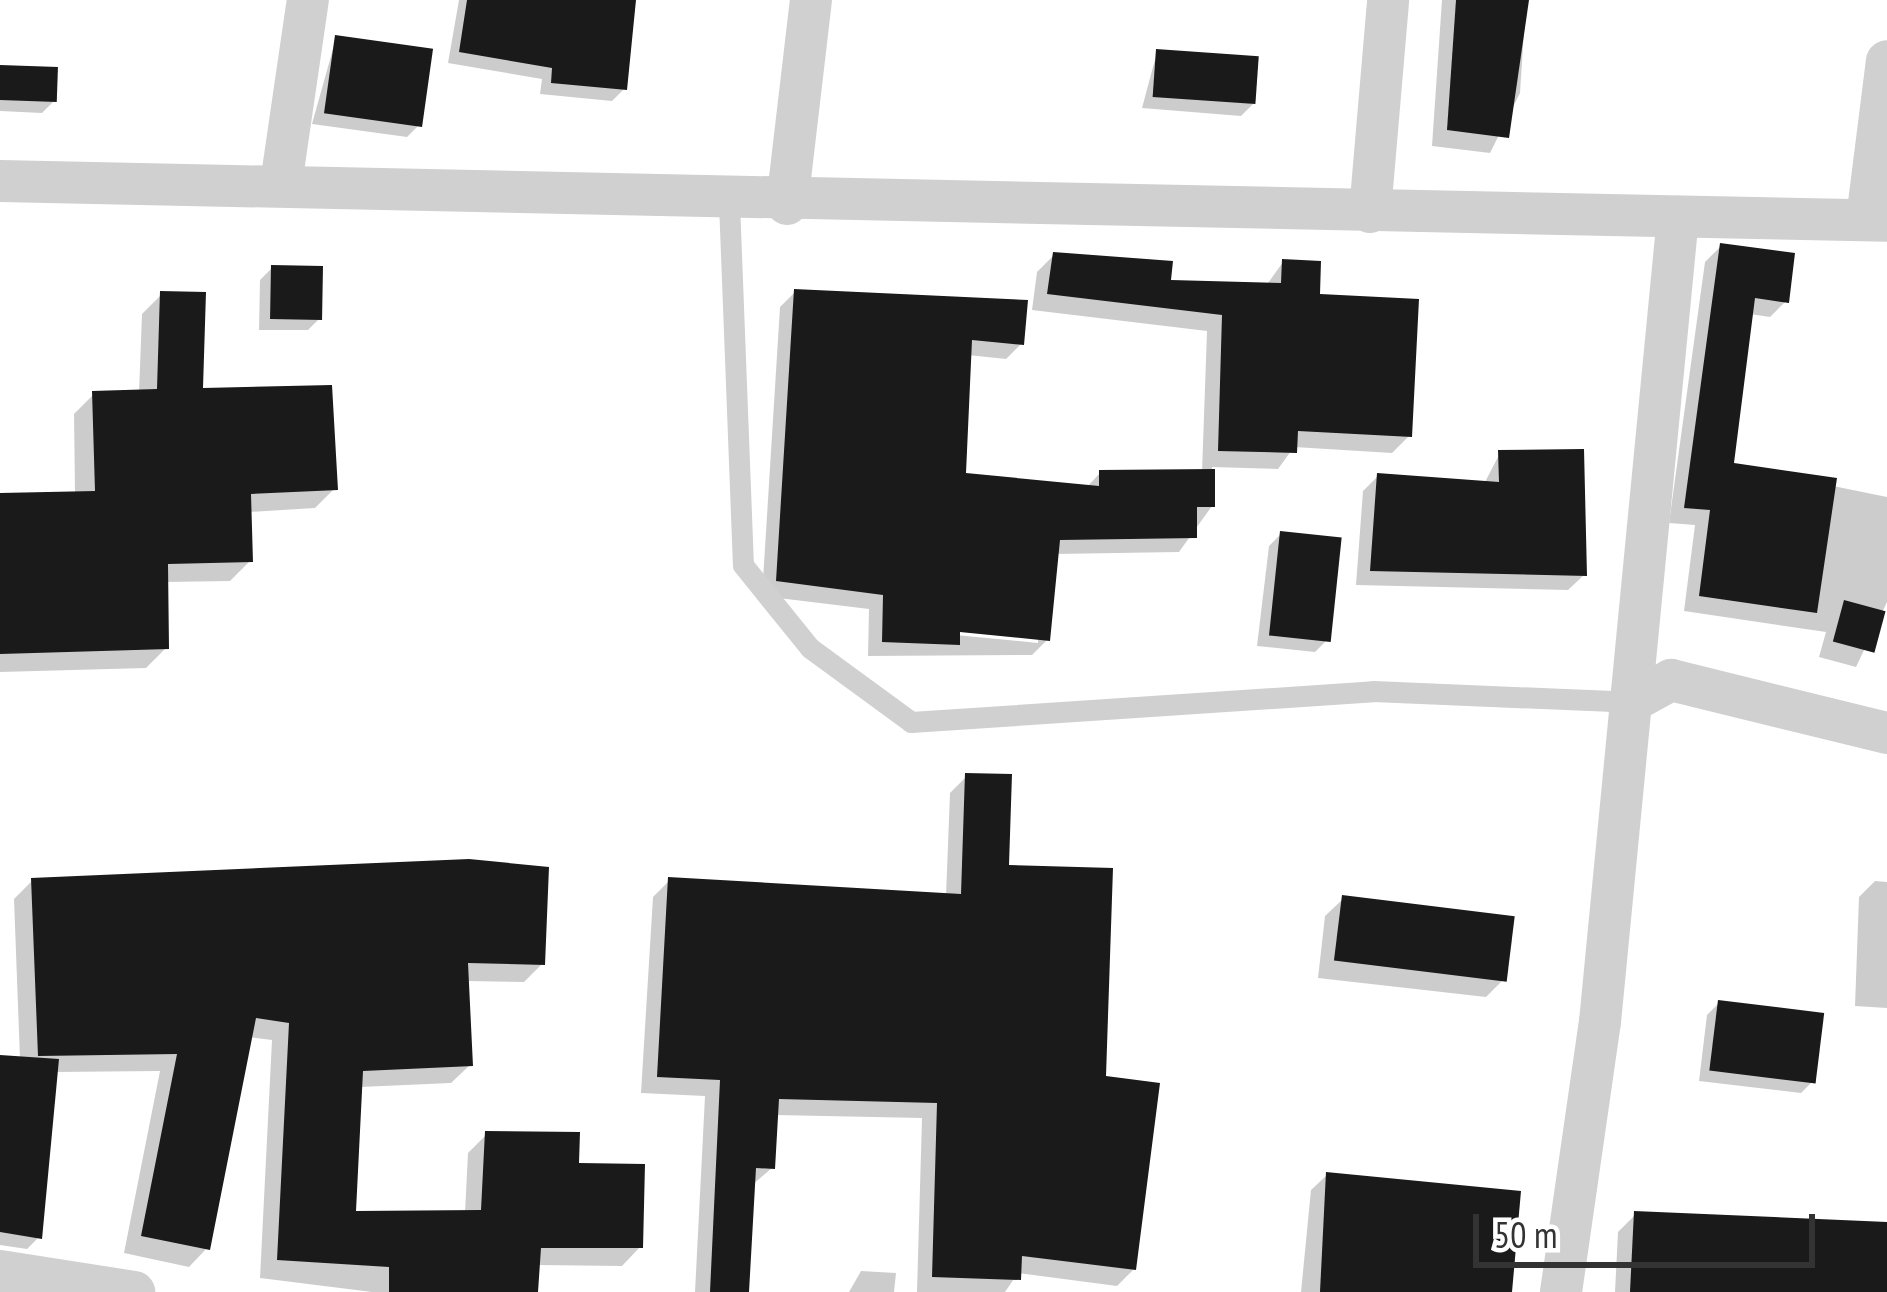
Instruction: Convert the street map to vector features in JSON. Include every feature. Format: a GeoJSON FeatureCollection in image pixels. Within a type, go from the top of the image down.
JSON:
{"type":"FeatureCollection","features":[{"type":"Feature","properties":{"kind":"street"},"geometry":{"type":"LineString","coordinates":[[281,184],[308,0]]}},
{"type":"Feature","properties":{"kind":"street"},"geometry":{"type":"LineString","coordinates":[[788,204],[811,0]]}},
{"type":"Feature","properties":{"kind":"street"},"geometry":{"type":"LineString","coordinates":[[1370,212],[1388,0]]}},
{"type":"Feature","properties":{"kind":"street"},"geometry":{"type":"LineString","coordinates":[[0,181],[281,184],[788,204],[1877,220],[1887,62]]}},
{"type":"Feature","properties":{"kind":"street"},"geometry":{"type":"LineString","coordinates":[[1561,1292],[1630,702],[1678,218]]}},
{"type":"Feature","properties":{"kind":"street"},"geometry":{"type":"LineString","coordinates":[[1630,702],[1671,680],[1887,733]]}},
{"type":"Feature","properties":{"kind":"street"},"geometry":{"type":"LineString","coordinates":[[0,1271],[134,1292]]}},
{"type":"Feature","properties":{"kind":"lane"},"geometry":{"type":"LineString","coordinates":[[729,202],[743,565],[810,648],[911,722],[1373,691],[1630,702]]}},
{"type":"Feature","properties":{"kind":"building"},"geometry":{"type":"Polygon","coordinates":[[[467,0],[636,0],[627,90],[551,83],[552,68],[459,52],[467,0]]]}},
{"type":"Feature","properties":{"kind":"building"},"geometry":{"type":"Polygon","coordinates":[[[1456,0],[1529,0],[1509,138],[1447,130],[1456,0]]]}},
{"type":"Feature","properties":{"kind":"building"},"geometry":{"type":"Polygon","coordinates":[[[335,35],[433,49],[422,127],[324,113],[335,35]]]}},
{"type":"Feature","properties":{"kind":"building"},"geometry":{"type":"Polygon","coordinates":[[[1156,49],[1259,56],[1255,104],[1153,97],[1156,49]]]}},
{"type":"Feature","properties":{"kind":"building"},"geometry":{"type":"Polygon","coordinates":[[[0,65],[58,67],[57,102],[0,100],[0,65]]]}},
{"type":"Feature","properties":{"kind":"building"},"geometry":{"type":"Polygon","coordinates":[[[1720,243],[1795,253],[1789,303],[1755,298],[1734,463],[1837,478],[1817,613],[1699,596],[1710,510],[1684,508],[1720,243]]]}},
{"type":"Feature","properties":{"kind":"building"},"geometry":{"type":"Polygon","coordinates":[[[1053,252],[1173,261],[1171,280],[1281,283],[1282,259],[1321,261],[1320,294],[1419,299],[1412,437],[1298,431],[1297,453],[1218,451],[1222,315],[1047,294],[1053,252]]]}},
{"type":"Feature","properties":{"kind":"building"},"geometry":{"type":"Polygon","coordinates":[[[271,265],[323,266],[322,320],[270,319],[271,265]]]}},
{"type":"Feature","properties":{"kind":"building"},"geometry":{"type":"Polygon","coordinates":[[[794,289],[1028,300],[1024,345],[972,340],[966,473],[1099,486],[1099,470],[1215,469],[1215,507],[1197,507],[1197,538],[1060,540],[1050,641],[960,632],[960,645],[882,642],[883,595],[776,581],[794,289]]]}},
{"type":"Feature","properties":{"kind":"building"},"geometry":{"type":"Polygon","coordinates":[[[160,291],[206,292],[203,388],[332,385],[338,490],[251,494],[253,562],[168,564],[169,649],[0,654],[0,493],[95,491],[92,391],[157,389],[160,291]]]}},
{"type":"Feature","properties":{"kind":"building"},"geometry":{"type":"Polygon","coordinates":[[[1584,449],[1587,576],[1370,571],[1377,473],[1499,482],[1498,450],[1584,449]]]}},
{"type":"Feature","properties":{"kind":"building"},"geometry":{"type":"Polygon","coordinates":[[[1280,531],[1342,537],[1331,642],[1269,635],[1280,531]]]}},
{"type":"Feature","properties":{"kind":"building"},"geometry":{"type":"Polygon","coordinates":[[[1844,600],[1886,611],[1874,653],[1833,642],[1844,600]]]}},
{"type":"Feature","properties":{"kind":"building"},"geometry":{"type":"Polygon","coordinates":[[[965,773],[1012,774],[1009,865],[1113,868],[1106,1076],[1160,1083],[1136,1270],[1022,1256],[1021,1280],[932,1277],[937,1103],[779,1099],[775,1169],[756,1168],[749,1292],[710,1292],[720,1080],[657,1077],[668,877],[961,894],[965,773]]]}},
{"type":"Feature","properties":{"kind":"building"},"geometry":{"type":"Polygon","coordinates":[[[469,859],[549,867],[545,965],[468,963],[473,1066],[363,1071],[356,1211],[481,1210],[485,1131],[580,1132],[579,1163],[645,1164],[643,1248],[541,1248],[538,1292],[389,1292],[389,1267],[277,1260],[289,1023],[256,1018],[210,1250],[141,1236],[177,1054],[38,1056],[31,878],[469,859]]]}},
{"type":"Feature","properties":{"kind":"building"},"geometry":{"type":"Polygon","coordinates":[[[1342,895],[1515,916],[1507,982],[1334,961],[1342,895]]]}},
{"type":"Feature","properties":{"kind":"building"},"geometry":{"type":"Polygon","coordinates":[[[1718,1000],[1824,1013],[1816,1084],[1709,1070],[1718,1000]]]}},
{"type":"Feature","properties":{"kind":"building"},"geometry":{"type":"Polygon","coordinates":[[[0,1055],[59,1059],[42,1239],[0,1232],[0,1055]]]}},
{"type":"Feature","properties":{"kind":"building"},"geometry":{"type":"Polygon","coordinates":[[[1326,1172],[1521,1191],[1512,1292],[1320,1292],[1326,1172]]]}},
{"type":"Feature","properties":{"kind":"building"},"geometry":{"type":"Polygon","coordinates":[[[1634,1211],[1887,1222],[1887,1292],[1630,1292],[1634,1211]]]}}]}
